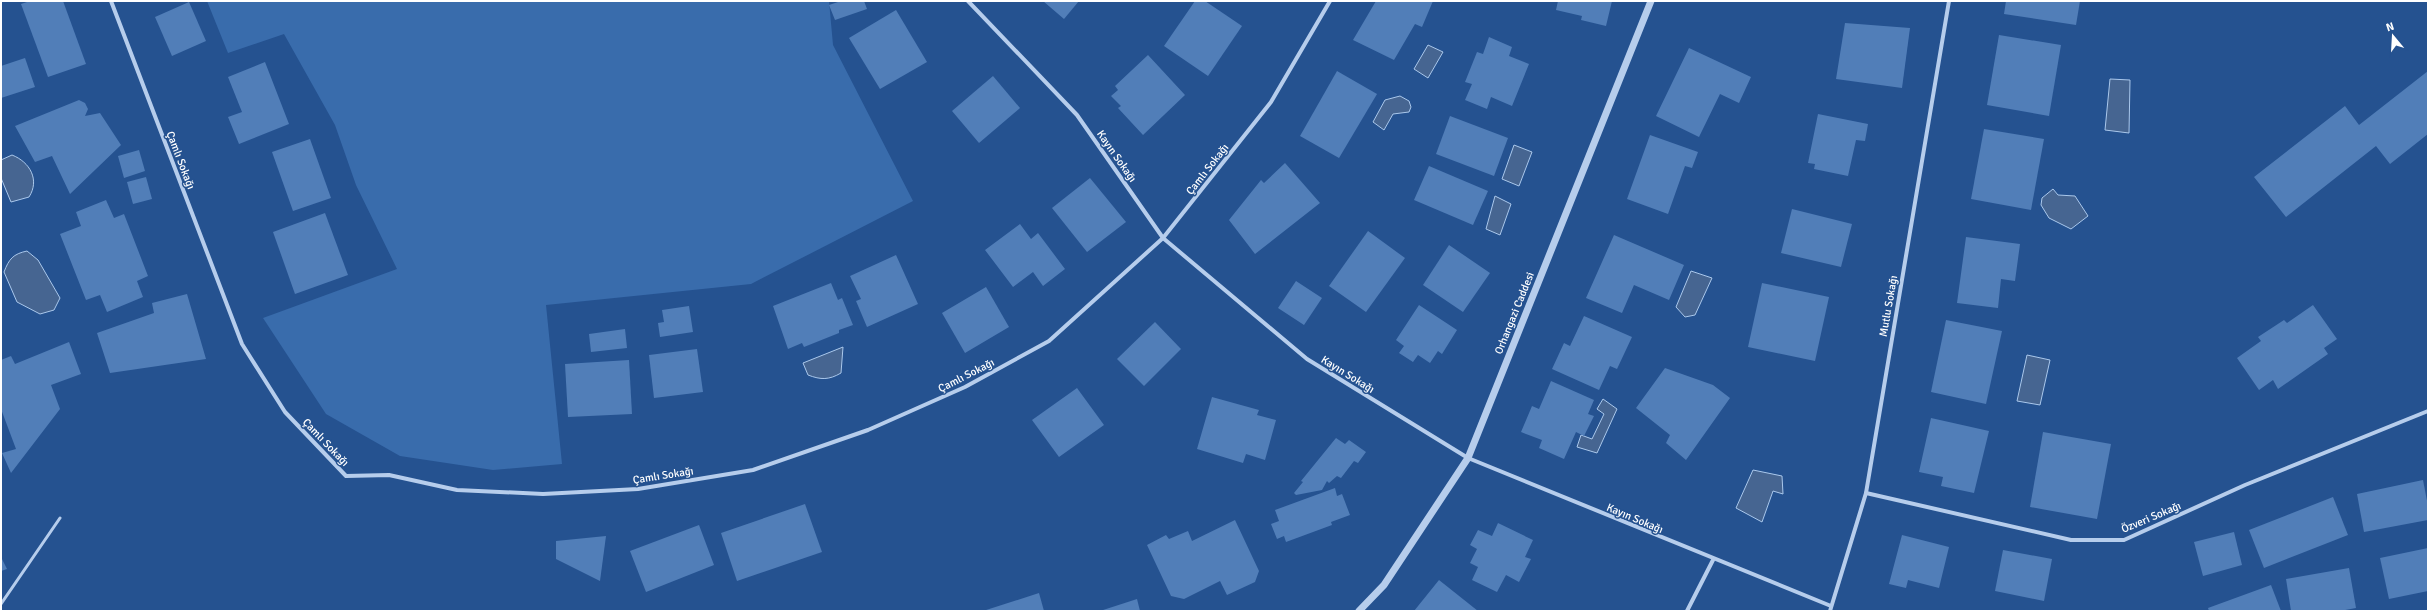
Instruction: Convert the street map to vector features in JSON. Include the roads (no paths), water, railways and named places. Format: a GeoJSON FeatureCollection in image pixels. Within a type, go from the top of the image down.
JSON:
{"type":"FeatureCollection","features":[{"type":"Feature","properties":{"kind":"street","name":"Çamlı Sokağı"},"geometry":{"type":"LineString","coordinates":[[110,1],[242,344],[285,412],[346,476],[388,475],[457,490],[543,494],[638,489],[753,470],[868,430],[964,387],[1049,341],[1163,238],[1272,102],[1330,1]]}},
{"type":"Feature","properties":{"kind":"street","name":"Kayın Sokağı"},"geometry":{"type":"LineString","coordinates":[[968,1],[1077,115],[1163,238],[1307,359],[1468,458],[1830,609]]}},
{"type":"Feature","properties":{"kind":"street","name":"Orhangazi Caddesi"},"geometry":{"type":"LineString","coordinates":[[1359,611],[1384,585],[1468,458],[1651,1]]}},
{"type":"Feature","properties":{"kind":"street","name":"Mutlu Sokağı"},"geometry":{"type":"LineString","coordinates":[[1830,609],[1866,493],[1949,1]]}},
{"type":"Feature","properties":{"kind":"street","name":"Özveri Sokağı"},"geometry":{"type":"LineString","coordinates":[[1866,493],[2071,540],[2124,540],[2245,485],[2428,411]]}},
{"type":"Feature","properties":{"kind":"street"},"geometry":{"type":"LineString","coordinates":[[1687,611],[1713,560]]}},
{"type":"Feature","properties":{"kind":"lane"},"geometry":{"type":"LineString","coordinates":[[1,604],[60,518]]}}]}
